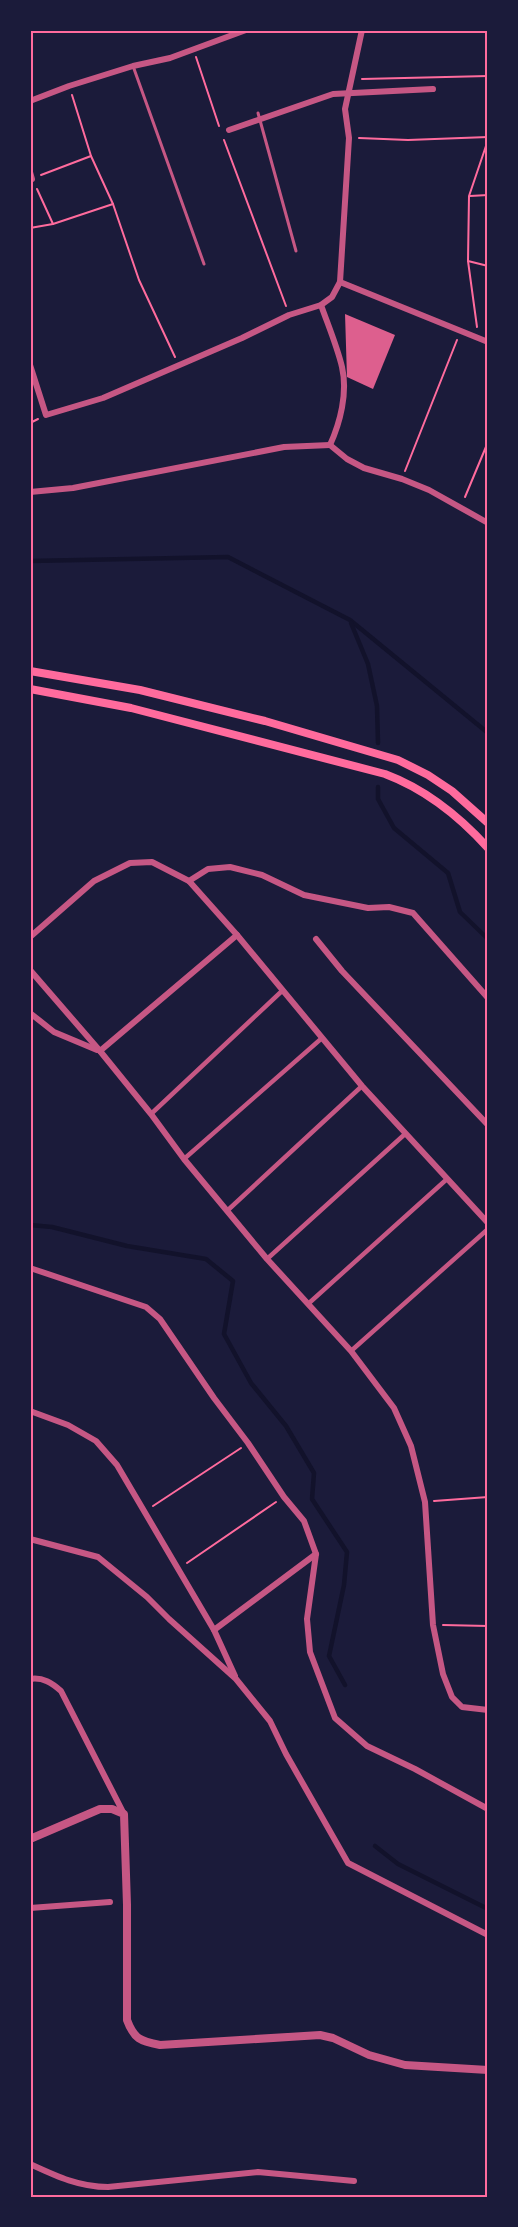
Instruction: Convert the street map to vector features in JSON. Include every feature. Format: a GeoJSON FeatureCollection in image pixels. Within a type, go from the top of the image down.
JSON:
{"type":"FeatureCollection","features":[{"type":"Feature","properties":{"kind":"main road"},"geometry":{"type":"LineString","coordinates":[[30,671],[151,693],[265,721],[398,760],[428,775],[452,791],[488,823]]}},
{"type":"Feature","properties":{"kind":"main road"},"geometry":{"type":"LineString","coordinates":[[30,689],[131,708],[385,774],[406,782],[447,809],[488,848]]}},
{"type":"Feature","properties":{"kind":"street"},"geometry":{"type":"LineString","coordinates":[[30,101],[133,66],[170,58],[246,30]]}},
{"type":"Feature","properties":{"kind":"street"},"geometry":{"type":"LineString","coordinates":[[30,365],[46,415],[102,398],[289,315],[321,305],[332,297],[340,282],[348,138],[345,109],[362,30]]}},
{"type":"Feature","properties":{"kind":"street"},"geometry":{"type":"LineString","coordinates":[[229,130],[259,116],[333,94],[433,89]]}},
{"type":"Feature","properties":{"kind":"street"},"geometry":{"type":"LineString","coordinates":[[340,282],[488,342]]}},
{"type":"Feature","properties":{"kind":"street"},"geometry":{"type":"LineString","coordinates":[[321,305],[343,369],[343,399],[338,427],[330,446]]}},
{"type":"Feature","properties":{"kind":"street"},"geometry":{"type":"LineString","coordinates":[[30,492],[73,488],[284,447],[330,446],[364,468],[429,490],[488,523]]}},
{"type":"Feature","properties":{"kind":"street"},"geometry":{"type":"LineString","coordinates":[[30,937],[94,881],[130,863],[152,862],[189,881],[237,935],[362,1086],[488,1222]]}},
{"type":"Feature","properties":{"kind":"street"},"geometry":{"type":"LineString","coordinates":[[189,881],[208,869],[230,867],[262,875],[304,895],[369,908],[389,907],[413,913],[488,998]]}},
{"type":"Feature","properties":{"kind":"street"},"geometry":{"type":"LineString","coordinates":[[100,1051],[237,935]]}},
{"type":"Feature","properties":{"kind":"street"},"geometry":{"type":"LineString","coordinates":[[316,939],[342,971],[488,1125]]}},
{"type":"Feature","properties":{"kind":"street"},"geometry":{"type":"LineString","coordinates":[[30,970],[100,1051],[184,1159],[267,1259],[351,1351],[394,1408],[405,1428],[425,1502],[433,1625],[443,1674],[452,1697],[462,1707],[488,1710]]}},
{"type":"Feature","properties":{"kind":"street"},"geometry":{"type":"LineString","coordinates":[[151,1114],[283,990]]}},
{"type":"Feature","properties":{"kind":"street"},"geometry":{"type":"LineString","coordinates":[[30,1013],[54,1032],[100,1051]]}},
{"type":"Feature","properties":{"kind":"street"},"geometry":{"type":"LineString","coordinates":[[184,1159],[322,1038]]}},
{"type":"Feature","properties":{"kind":"street"},"geometry":{"type":"LineString","coordinates":[[228,1210],[362,1086]]}},
{"type":"Feature","properties":{"kind":"street"},"geometry":{"type":"LineString","coordinates":[[267,1259],[405,1134]]}},
{"type":"Feature","properties":{"kind":"street"},"geometry":{"type":"LineString","coordinates":[[308,1304],[447,1179]]}},
{"type":"Feature","properties":{"kind":"street"},"geometry":{"type":"LineString","coordinates":[[351,1351],[488,1229]]}},
{"type":"Feature","properties":{"kind":"street"},"geometry":{"type":"LineString","coordinates":[[30,1268],[146,1307],[160,1319],[284,1497],[304,1521],[316,1554],[307,1618],[310,1652],[335,1718],[367,1746],[488,1809]]}},
{"type":"Feature","properties":{"kind":"street"},"geometry":{"type":"LineString","coordinates":[[30,1410],[68,1425],[96,1441],[117,1465],[214,1630],[236,1679]]}},
{"type":"Feature","properties":{"kind":"street"},"geometry":{"type":"LineString","coordinates":[[30,1539],[98,1557],[147,1597],[236,1679],[270,1721],[286,1754],[348,1863],[488,1935]]}},
{"type":"Feature","properties":{"kind":"street"},"geometry":{"type":"LineString","coordinates":[[214,1630],[316,1554]]}},
{"type":"Feature","properties":{"kind":"street"},"geometry":{"type":"LineString","coordinates":[[30,1679],[43,1679],[61,1691],[124,1814],[127,2020],[134,2035],[147,2043],[160,2045],[326,2036],[369,2055],[405,2065],[488,2070]]}},
{"type":"Feature","properties":{"kind":"street"},"geometry":{"type":"LineString","coordinates":[[30,1839],[100,1809],[112,1809],[124,1814]]}},
{"type":"Feature","properties":{"kind":"street"},"geometry":{"type":"LineString","coordinates":[[30,1908],[110,1902]]}},
{"type":"Feature","properties":{"kind":"street"},"geometry":{"type":"LineString","coordinates":[[30,2164],[68,2181],[91,2187],[258,2172],[354,2181]]}},
{"type":"Feature","properties":{"kind":"lane"},"geometry":{"type":"LineString","coordinates":[[133,66],[204,264]]}},
{"type":"Feature","properties":{"kind":"lane"},"geometry":{"type":"LineString","coordinates":[[259,116],[296,251]]}},
{"type":"Feature","properties":{"kind":"path"},"geometry":{"type":"LineString","coordinates":[[193,49],[220,128]]}},
{"type":"Feature","properties":{"kind":"path"},"geometry":{"type":"LineString","coordinates":[[350,79],[488,76]]}},
{"type":"Feature","properties":{"kind":"path"},"geometry":{"type":"LineString","coordinates":[[69,86],[91,156],[113,204],[139,280],[178,365]]}},
{"type":"Feature","properties":{"kind":"path"},"geometry":{"type":"LineString","coordinates":[[224,138],[289,315]]}},
{"type":"Feature","properties":{"kind":"path"},"geometry":{"type":"LineString","coordinates":[[348,138],[488,139],[469,196],[468,261],[479,339]]}},
{"type":"Feature","properties":{"kind":"path"},"geometry":{"type":"LineString","coordinates":[[53,224],[31,175],[91,156]]}},
{"type":"Feature","properties":{"kind":"path"},"geometry":{"type":"LineString","coordinates":[[469,196],[488,195]]}},
{"type":"Feature","properties":{"kind":"path"},"geometry":{"type":"LineString","coordinates":[[30,228],[53,224],[113,204]]}},
{"type":"Feature","properties":{"kind":"path"},"geometry":{"type":"LineString","coordinates":[[468,261],[488,266]]}},
{"type":"Feature","properties":{"kind":"path"},"geometry":{"type":"LineString","coordinates":[[402,479],[461,332]]}},
{"type":"Feature","properties":{"kind":"path"},"geometry":{"type":"LineString","coordinates":[[461,507],[488,442]]}},
{"type":"Feature","properties":{"kind":"path"},"geometry":{"type":"LineString","coordinates":[[144,1512],[248,1443]]}},
{"type":"Feature","properties":{"kind":"path"},"geometry":{"type":"LineString","coordinates":[[177,1569],[284,1497]]}},
{"type":"Feature","properties":{"kind":"path"},"geometry":{"type":"LineString","coordinates":[[425,1502],[488,1497]]}},
{"type":"Feature","properties":{"kind":"path"},"geometry":{"type":"LineString","coordinates":[[433,1625],[488,1626]]}},
{"type":"Feature","properties":{"kind":"building"},"geometry":{"type":"Polygon","coordinates":[[[345,314],[395,335],[373,389],[347,377],[345,314]]]}},
{"type":"Feature","properties":{"kind":"waterway"},"geometry":{"type":"LineString","coordinates":[[30,561],[228,557],[350,620],[488,733]]}},
{"type":"Feature","properties":{"kind":"waterway"},"geometry":{"type":"LineString","coordinates":[[351,623],[368,664],[377,706],[378,743]]}},
{"type":"Feature","properties":{"kind":"waterway"},"geometry":{"type":"LineString","coordinates":[[378,787],[378,799],[394,828],[448,873],[460,912],[488,939]]}},
{"type":"Feature","properties":{"kind":"waterway"},"geometry":{"type":"LineString","coordinates":[[30,1225],[52,1227],[127,1246],[206,1259],[233,1281],[224,1334],[251,1383],[286,1426],[314,1473],[312,1499],[347,1552],[344,1585],[329,1656],[345,1685]]}},
{"type":"Feature","properties":{"kind":"waterway"},"geometry":{"type":"LineString","coordinates":[[375,1846],[398,1864],[488,1909]]}}]}
